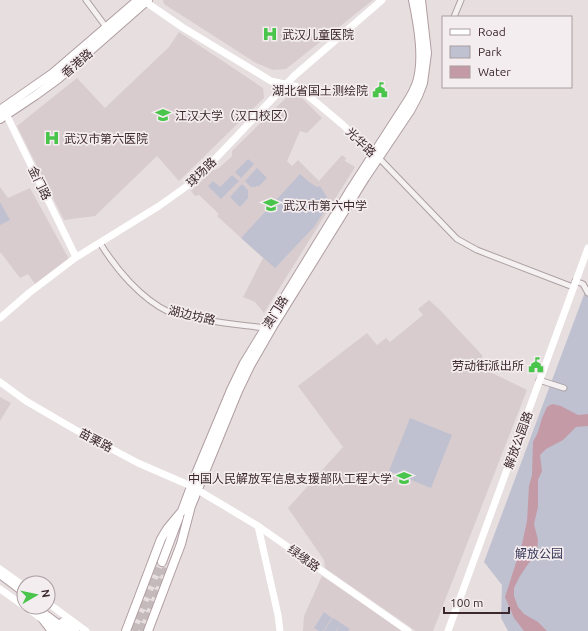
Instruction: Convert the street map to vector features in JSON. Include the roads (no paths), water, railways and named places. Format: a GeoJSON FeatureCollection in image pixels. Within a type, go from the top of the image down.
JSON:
{"type":"FeatureCollection","features":[{"type":"Feature","properties":{"kind":"main road","name":"澳门路"},"geometry":{"type":"LineString","coordinates":[[148,630],[181,544],[194,488],[231,390],[265,328],[376,156],[417,84],[420,49],[418,26],[413,0]]}},
{"type":"Feature","properties":{"kind":"main road","name":"澳门路"},"geometry":{"type":"LineString","coordinates":[[128,628],[161,539],[167,528],[182,510],[194,488],[250,366],[266,337],[365,178],[376,156],[410,111],[418,96],[423,83],[427,52],[420,0]]}},
{"type":"Feature","properties":{"kind":"main road","name":"香港路"},"geometry":{"type":"LineString","coordinates":[[2,113],[53,73],[106,27],[144,1]]}},
{"type":"Feature","properties":{"kind":"main road","name":"香港路"},"geometry":{"type":"LineString","coordinates":[[2,113],[36,95],[58,79],[144,1]]}},
{"type":"Feature","properties":{"kind":"main road"},"geometry":{"type":"LineString","coordinates":[[182,510],[165,563],[190,506]]}},
{"type":"Feature","properties":{"kind":"main road"},"geometry":{"type":"LineString","coordinates":[[0,574],[16,586]]}},
{"type":"Feature","properties":{"kind":"main road"},"geometry":{"type":"LineString","coordinates":[[0,581],[16,593]]}},
{"type":"Feature","properties":{"kind":"main road"},"geometry":{"type":"LineString","coordinates":[[46,615],[67,631]]}},
{"type":"Feature","properties":{"kind":"main road"},"geometry":{"type":"LineString","coordinates":[[54,615],[75,631]]}},
{"type":"Feature","properties":{"kind":"main road"},"geometry":{"type":"LineString","coordinates":[[42,618],[52,631]]}},
{"type":"Feature","properties":{"kind":"street"},"geometry":{"type":"LineString","coordinates":[[86,0],[106,27]]}},
{"type":"Feature","properties":{"kind":"street","name":"球场路"},"geometry":{"type":"LineString","coordinates":[[0,318],[29,293],[76,258],[159,206],[187,186],[277,96],[285,85],[382,0]]}},
{"type":"Feature","properties":{"kind":"street"},"geometry":{"type":"LineString","coordinates":[[454,16],[461,0]]}},
{"type":"Feature","properties":{"kind":"street","name":"光华路"},"geometry":{"type":"LineString","coordinates":[[144,1],[182,27],[271,81],[298,87],[343,125],[376,156],[457,239],[477,250],[574,284]]}},
{"type":"Feature","properties":{"kind":"street","name":"金门路"},"geometry":{"type":"LineString","coordinates":[[2,113],[76,258]]}},
{"type":"Feature","properties":{"kind":"street","name":"湖边坊路"},"geometry":{"type":"LineString","coordinates":[[100,243],[111,261],[152,303],[170,312],[204,320],[265,328]]}},
{"type":"Feature","properties":{"kind":"street","name":"解放公园路"},"geometry":{"type":"LineString","coordinates":[[448,631],[588,248]]}},
{"type":"Feature","properties":{"kind":"street"},"geometry":{"type":"LineString","coordinates":[[574,284],[583,284],[588,293]]}},
{"type":"Feature","properties":{"kind":"street"},"geometry":{"type":"LineString","coordinates":[[539,380],[564,388]]}},
{"type":"Feature","properties":{"kind":"street","name":"苗栗路"},"geometry":{"type":"LineString","coordinates":[[0,382],[26,401],[74,429],[138,462],[194,488]]}},
{"type":"Feature","properties":{"kind":"street","name":"绿缘路"},"geometry":{"type":"LineString","coordinates":[[194,488],[258,526],[408,631]]}},
{"type":"Feature","properties":{"kind":"street"},"geometry":{"type":"LineString","coordinates":[[258,526],[278,615],[280,631]]}},
{"type":"Feature","properties":{"kind":"street"},"geometry":{"type":"LineString","coordinates":[[0,569],[16,580]]}},
{"type":"Feature","properties":{"kind":"street"},"geometry":{"type":"LineString","coordinates":[[0,589],[16,600]]}},
{"type":"Feature","properties":{"kind":"street"},"geometry":{"type":"LineString","coordinates":[[56,609],[86,631]]}},
{"type":"Feature","properties":{"kind":"street"},"geometry":{"type":"LineString","coordinates":[[38,615],[58,631]]}},
{"type":"Feature","properties":{"kind":"water"},"geometry":{"type":"Polygon","coordinates":[[[552,404],[561,406],[578,415],[588,414],[588,426],[576,427],[563,440],[546,449],[540,455],[542,471],[538,480],[538,507],[534,524],[538,540],[537,551],[520,576],[514,588],[514,596],[518,607],[524,614],[538,622],[547,631],[524,631],[514,618],[505,597],[522,544],[527,521],[529,486],[532,475],[533,442],[547,407],[552,404]]]}},
{"type":"Feature","properties":{"kind":"tunnel"},"geometry":{"type":"LineString","coordinates":[[134,631],[162,562]]}},
{"type":"Feature","properties":{"kind":"tunnel"},"geometry":{"type":"LineString","coordinates":[[141,631],[168,564]]}},
{"type":"Feature","properties":{"kind":"place","name":"武汉儿童医院"},"geometry":{"type":"Point","coordinates":[270,34]}},
{"type":"Feature","properties":{"kind":"place","name":"湖北省国土测绘院"},"geometry":{"type":"Point","coordinates":[380,90]}},
{"type":"Feature","properties":{"kind":"place","name":"江汉大学（汉口校区）"},"geometry":{"type":"Point","coordinates":[163,115]}},
{"type":"Feature","properties":{"kind":"place","name":"武汉市第六医院"},"geometry":{"type":"Point","coordinates":[52,138]}},
{"type":"Feature","properties":{"kind":"place","name":"武汉市第六中学"},"geometry":{"type":"Point","coordinates":[271,205]}},
{"type":"Feature","properties":{"kind":"place","name":"劳动街派出所"},"geometry":{"type":"Point","coordinates":[536,365]}},
{"type":"Feature","properties":{"kind":"place","name":"中国人民解放军信息支援部队工程大学"},"geometry":{"type":"Point","coordinates":[404,478]}},
{"type":"Feature","properties":{"kind":"park label","name":"解放公园"},"geometry":{"type":"Point","coordinates":[539,553]}}]}
